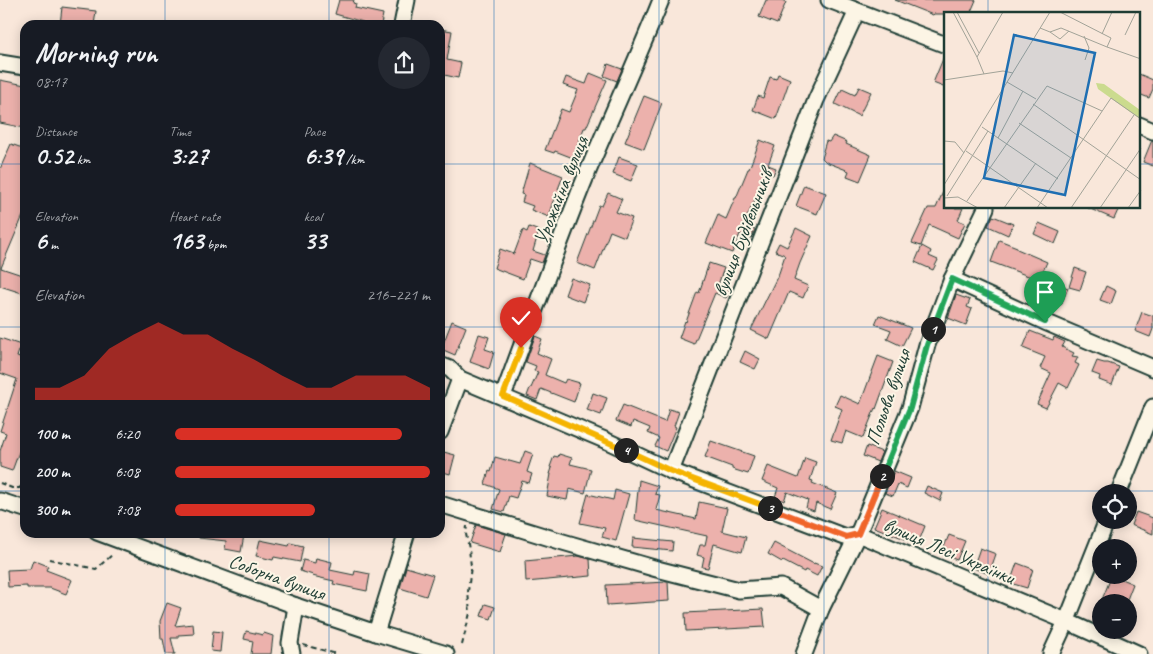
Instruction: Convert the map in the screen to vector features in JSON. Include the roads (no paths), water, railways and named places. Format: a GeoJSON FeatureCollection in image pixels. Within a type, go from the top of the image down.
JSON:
{"type":"FeatureCollection","features":[{"type":"Feature","properties":{"kind":"street"},"geometry":{"type":"LineString","coordinates":[[403,20],[407,0]]}},
{"type":"Feature","properties":{"kind":"street","name":"Урожайна вулиця"},"geometry":{"type":"LineString","coordinates":[[503,396],[583,185],[660,0]]}},
{"type":"Feature","properties":{"kind":"street"},"geometry":{"type":"LineString","coordinates":[[829,0],[944,44]]}},
{"type":"Feature","properties":{"kind":"street","name":"вулиця Будівельників"},"geometry":{"type":"LineString","coordinates":[[671,471],[816,100],[856,11]]}},
{"type":"Feature","properties":{"kind":"street"},"geometry":{"type":"LineString","coordinates":[[0,62],[20,66]]}},
{"type":"Feature","properties":{"kind":"street"},"geometry":{"type":"LineString","coordinates":[[1140,125],[1153,131]]}},
{"type":"Feature","properties":{"kind":"street","name":"Польова вулиця"},"geometry":{"type":"LineString","coordinates":[[804,654],[821,609],[858,534],[910,408],[927,345],[952,279],[986,209]]}},
{"type":"Feature","properties":{"kind":"street"},"geometry":{"type":"LineString","coordinates":[[952,279],[1045,322],[1153,368]]}},
{"type":"Feature","properties":{"kind":"street","name":"вулиця Лесі Українки"},"geometry":{"type":"LineString","coordinates":[[445,367],[450,369],[460,379],[607,441],[671,471],[846,537],[858,534],[1066,621],[1139,654]]}},
{"type":"Feature","properties":{"kind":"street"},"geometry":{"type":"LineString","coordinates":[[445,419],[460,379]]}},
{"type":"Feature","properties":{"kind":"street"},"geometry":{"type":"LineString","coordinates":[[1122,484],[1153,407]]}},
{"type":"Feature","properties":{"kind":"street"},"geometry":{"type":"LineString","coordinates":[[0,501],[20,507]]}},
{"type":"Feature","properties":{"kind":"street"},"geometry":{"type":"LineString","coordinates":[[445,506],[638,564],[739,590],[781,587],[821,609]]}},
{"type":"Feature","properties":{"kind":"street"},"geometry":{"type":"LineString","coordinates":[[1051,654],[1104,529]]}},
{"type":"Feature","properties":{"kind":"street","name":"Соборна вулиця"},"geometry":{"type":"LineString","coordinates":[[112,538],[296,606],[446,654]]}},
{"type":"Feature","properties":{"kind":"street"},"geometry":{"type":"LineString","coordinates":[[376,633],[406,538]]}},
{"type":"Feature","properties":{"kind":"street"},"geometry":{"type":"LineString","coordinates":[[292,654],[290,643],[296,606]]}}]}
